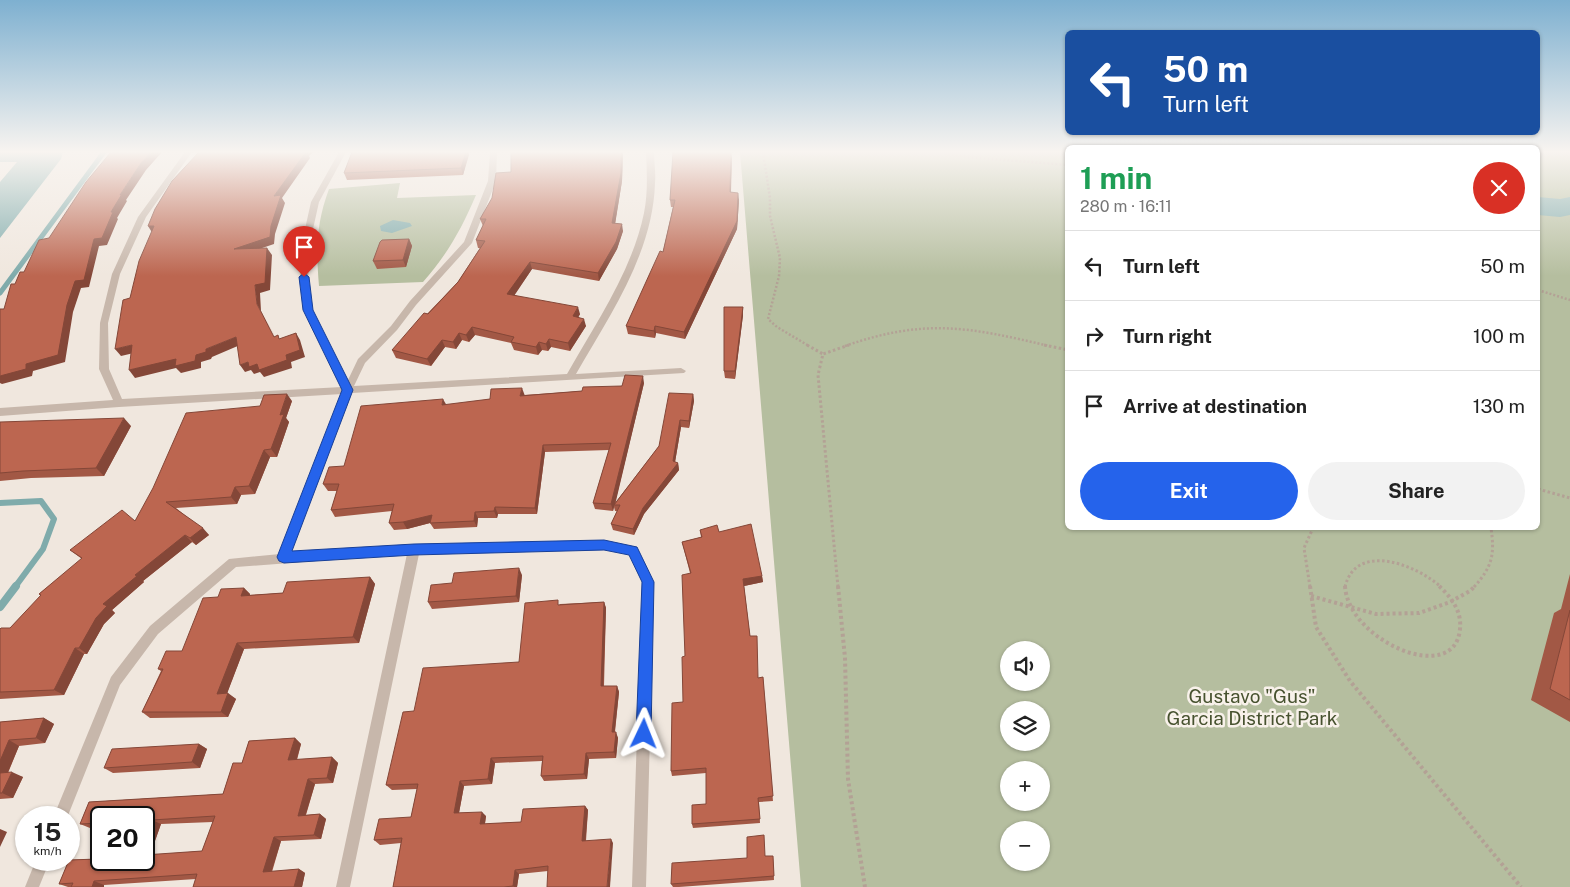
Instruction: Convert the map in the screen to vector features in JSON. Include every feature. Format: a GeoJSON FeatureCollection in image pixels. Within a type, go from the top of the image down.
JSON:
{"type":"FeatureCollection","features":[{"type":"Feature","properties":{"kind":"lane"},"geometry":{"type":"LineString","coordinates":[[119,403],[104,369],[104,323],[116,274],[142,217],[159,193]]}},
{"type":"Feature","properties":{"kind":"lane"},"geometry":{"type":"LineString","coordinates":[[320,193],[315,202],[309,229],[304,277],[308,310],[348,390]]}},
{"type":"Feature","properties":{"kind":"lane"},"geometry":{"type":"LineString","coordinates":[[284,557],[361,361],[394,328],[413,303],[468,243],[487,193]]}},
{"type":"Feature","properties":{"kind":"lane"},"geometry":{"type":"LineString","coordinates":[[569,378],[631,268],[648,216],[651,193]]}},
{"type":"Feature","properties":{"kind":"lane"},"geometry":{"type":"LineString","coordinates":[[0,412],[119,403],[681,371]]}},
{"type":"Feature","properties":{"kind":"lane"},"geometry":{"type":"LineString","coordinates":[[65,806],[116,681],[154,630],[233,562],[414,549],[604,545],[633,550],[648,582],[639,887]]}},
{"type":"Feature","properties":{"kind":"lane"},"geometry":{"type":"LineString","coordinates":[[343,887],[414,549]]}},
{"type":"Feature","properties":{"kind":"lane"},"geometry":{"type":"LineString","coordinates":[[32,887],[39,871]]}},
{"type":"Feature","properties":{"kind":"path"},"geometry":{"type":"LineString","coordinates":[[769,193],[770,216],[780,258],[779,276],[768,319],[777,327],[823,354]]}},
{"type":"Feature","properties":{"kind":"path"},"geometry":{"type":"LineString","coordinates":[[1540,291],[1570,300]]}},
{"type":"Feature","properties":{"kind":"path"},"geometry":{"type":"LineString","coordinates":[[823,354],[853,342],[902,330],[946,327],[1009,337],[1065,349]]}},
{"type":"Feature","properties":{"kind":"path"},"geometry":{"type":"LineString","coordinates":[[823,354],[818,375],[845,658],[848,779],[865,887]]}},
{"type":"Feature","properties":{"kind":"path"},"geometry":{"type":"LineString","coordinates":[[1540,490],[1570,498]]}},
{"type":"Feature","properties":{"kind":"path"},"geometry":{"type":"LineString","coordinates":[[1312,530],[1304,548],[1316,627],[1350,681],[1521,887]]}},
{"type":"Feature","properties":{"kind":"path"},"geometry":{"type":"LineString","coordinates":[[1311,596],[1376,614],[1419,613],[1452,601],[1470,591],[1486,572],[1494,547],[1491,530]]}},
{"type":"Feature","properties":{"kind":"path"},"geometry":{"type":"LineString","coordinates":[[1371,561],[1389,561],[1409,566],[1428,576],[1444,590],[1452,601],[1460,620],[1461,634],[1455,645],[1444,653],[1428,656],[1410,653],[1391,646],[1373,635],[1359,622],[1350,608],[1345,589],[1348,576],[1357,566],[1371,561]]}},
{"type":"Feature","properties":{"kind":"green space"},"geometry":{"type":"Polygon","coordinates":[[[328,193],[398,193],[397,198],[476,195],[453,241],[423,282],[319,286],[318,237],[328,193]]]}},
{"type":"Feature","properties":{"kind":"green space","name":"Gustavo \"Gus\" Garcia District Park"},"geometry":{"type":"Polygon","coordinates":[[[743,193],[1065,193],[1065,530],[1540,530],[1540,193],[1570,193],[1570,887],[801,887],[743,193]]]}},
{"type":"Feature","properties":{"kind":"water"},"geometry":{"type":"Polygon","coordinates":[[[0,193],[34,193],[0,238],[0,193]]]}},
{"type":"Feature","properties":{"kind":"water"},"geometry":{"type":"Polygon","coordinates":[[[393,220],[410,223],[412,226],[392,233],[381,231],[380,226],[393,220]]]}},
{"type":"Feature","properties":{"kind":"building"},"geometry":{"type":"Polygon","coordinates":[[[78,193],[122,194],[111,212],[113,212],[102,238],[94,239],[84,280],[75,281],[67,305],[58,355],[26,364],[26,369],[0,376],[0,309],[4,309],[11,284],[15,284],[20,272],[24,272],[39,240],[49,238],[78,193]]]}},
{"type":"Feature","properties":{"kind":"building"},"geometry":{"type":"Polygon","coordinates":[[[164,193],[276,193],[274,196],[281,195],[271,226],[270,237],[234,249],[267,248],[265,283],[255,285],[257,304],[274,337],[278,335],[279,339],[296,333],[300,350],[286,355],[287,360],[259,370],[257,364],[249,367],[248,362],[240,365],[236,337],[206,349],[206,352],[196,355],[195,361],[175,366],[176,359],[129,370],[132,345],[115,349],[123,300],[130,298],[139,261],[154,226],[148,226],[164,193]]]}},
{"type":"Feature","properties":{"kind":"building"},"geometry":{"type":"Polygon","coordinates":[[[493,193],[617,193],[612,223],[622,224],[616,242],[598,273],[530,262],[507,294],[578,307],[573,316],[584,319],[568,343],[549,339],[546,344],[539,342],[536,347],[511,342],[514,337],[472,327],[466,335],[459,333],[453,342],[442,340],[427,359],[392,350],[424,313],[428,314],[458,282],[485,241],[476,240],[486,219],[480,219],[493,193]]]}},
{"type":"Feature","properties":{"kind":"building"},"geometry":{"type":"Polygon","coordinates":[[[670,193],[738,193],[737,221],[684,332],[655,326],[654,331],[626,326],[660,251],[663,252],[675,200],[670,200],[670,193]]]}},
{"type":"Feature","properties":{"kind":"building"},"geometry":{"type":"Polygon","coordinates":[[[409,239],[403,260],[373,261],[382,240],[409,239]]]}},
{"type":"Feature","properties":{"kind":"building"},"geometry":{"type":"Polygon","coordinates":[[[724,307],[743,307],[735,371],[724,371],[724,307]]]}},
{"type":"Feature","properties":{"kind":"building"},"geometry":{"type":"Polygon","coordinates":[[[625,375],[643,376],[611,504],[593,503],[611,443],[543,445],[535,508],[495,507],[494,511],[475,512],[474,521],[430,523],[432,515],[403,522],[389,523],[394,504],[331,510],[339,484],[323,484],[329,467],[344,466],[361,406],[443,399],[442,405],[490,399],[491,389],[522,388],[520,396],[582,391],[583,387],[622,386],[625,375]]]}},
{"type":"Feature","properties":{"kind":"building"},"geometry":{"type":"Polygon","coordinates":[[[669,393],[693,394],[689,421],[680,420],[673,461],[678,463],[643,508],[633,529],[611,524],[620,505],[614,505],[659,446],[669,393]]]}},
{"type":"Feature","properties":{"kind":"building"},"geometry":{"type":"Polygon","coordinates":[[[287,394],[280,415],[284,414],[271,449],[264,450],[249,486],[235,487],[231,497],[166,502],[203,528],[190,538],[185,535],[135,575],[137,576],[103,604],[107,606],[96,618],[79,648],[75,648],[54,690],[0,692],[0,629],[10,628],[41,595],[39,594],[82,558],[70,550],[122,510],[135,521],[153,488],[186,413],[260,406],[264,395],[287,394]]]}},
{"type":"Feature","properties":{"kind":"building"},"geometry":{"type":"Polygon","coordinates":[[[124,418],[96,468],[0,473],[0,422],[124,418]]]}},
{"type":"Feature","properties":{"kind":"building"},"geometry":{"type":"Polygon","coordinates":[[[751,524],[762,576],[743,579],[750,636],[757,636],[758,678],[763,677],[773,796],[758,798],[760,819],[692,824],[692,805],[706,804],[706,768],[671,771],[672,703],[683,702],[682,657],[685,656],[682,575],[691,573],[682,542],[702,537],[700,530],[717,525],[719,532],[751,524]]]}},
{"type":"Feature","properties":{"kind":"building"},"geometry":{"type":"Polygon","coordinates":[[[519,568],[516,596],[428,602],[431,585],[452,583],[454,573],[519,568]]]}},
{"type":"Feature","properties":{"kind":"building"},"geometry":{"type":"Polygon","coordinates":[[[370,577],[353,637],[237,643],[217,694],[228,693],[221,712],[142,712],[163,669],[158,669],[166,651],[182,651],[203,598],[218,597],[221,589],[244,588],[241,596],[283,593],[287,582],[370,577]]]}},
{"type":"Feature","properties":{"kind":"building"},"geometry":{"type":"Polygon","coordinates":[[[558,600],[558,605],[604,602],[601,686],[617,686],[612,732],[616,732],[614,752],[586,753],[584,774],[541,776],[543,756],[491,758],[488,779],[460,781],[454,813],[482,812],[480,824],[521,822],[523,809],[585,806],[582,841],[611,839],[607,887],[547,887],[548,866],[515,870],[513,886],[393,887],[402,838],[374,840],[379,819],[411,817],[418,784],[386,785],[403,712],[414,711],[423,668],[519,662],[525,603],[558,600]]]}},
{"type":"Feature","properties":{"kind":"building"},"geometry":{"type":"Polygon","coordinates":[[[1570,610],[1570,700],[1550,689],[1570,610]]]}},
{"type":"Feature","properties":{"kind":"building"},"geometry":{"type":"Polygon","coordinates":[[[44,718],[36,738],[9,740],[0,761],[0,722],[44,718]]]}},
{"type":"Feature","properties":{"kind":"building"},"geometry":{"type":"Polygon","coordinates":[[[295,738],[288,760],[332,757],[327,778],[308,779],[298,816],[320,814],[314,835],[274,837],[263,872],[299,869],[294,887],[193,887],[197,874],[94,881],[92,887],[71,887],[73,883],[59,884],[64,871],[80,871],[80,860],[90,859],[90,871],[155,871],[155,854],[202,851],[215,816],[155,820],[155,806],[90,806],[90,824],[80,824],[89,802],[223,794],[233,763],[242,763],[249,741],[295,738]]]}},
{"type":"Feature","properties":{"kind":"building"},"geometry":{"type":"Polygon","coordinates":[[[199,744],[192,762],[104,768],[112,749],[199,744]]]}},
{"type":"Feature","properties":{"kind":"building"},"geometry":{"type":"Polygon","coordinates":[[[12,772],[2,793],[0,793],[0,773],[12,772]]]}},
{"type":"Feature","properties":{"kind":"building"},"geometry":{"type":"Polygon","coordinates":[[[764,835],[765,856],[773,856],[774,876],[671,884],[672,863],[747,858],[747,837],[764,835]]]}},
{"type":"Feature","properties":{"kind":"waterway"},"geometry":{"type":"LineString","coordinates":[[0,293],[73,193]]}},
{"type":"Feature","properties":{"kind":"waterway"},"geometry":{"type":"LineString","coordinates":[[1540,206],[1560,208],[1570,206]]}},
{"type":"Feature","properties":{"kind":"waterway"},"geometry":{"type":"LineString","coordinates":[[0,503],[41,501],[54,519],[43,549],[15,587]]}},
{"type":"Feature","properties":{"kind":"waterway"},"geometry":{"type":"LineString","coordinates":[[0,607],[16,586]]}},
{"type":"Feature","properties":{"kind":"route"},"geometry":{"type":"LineString","coordinates":[[304,277],[308,310],[348,390],[284,557],[414,549],[604,545],[633,550],[648,582],[644,734]]}}]}
